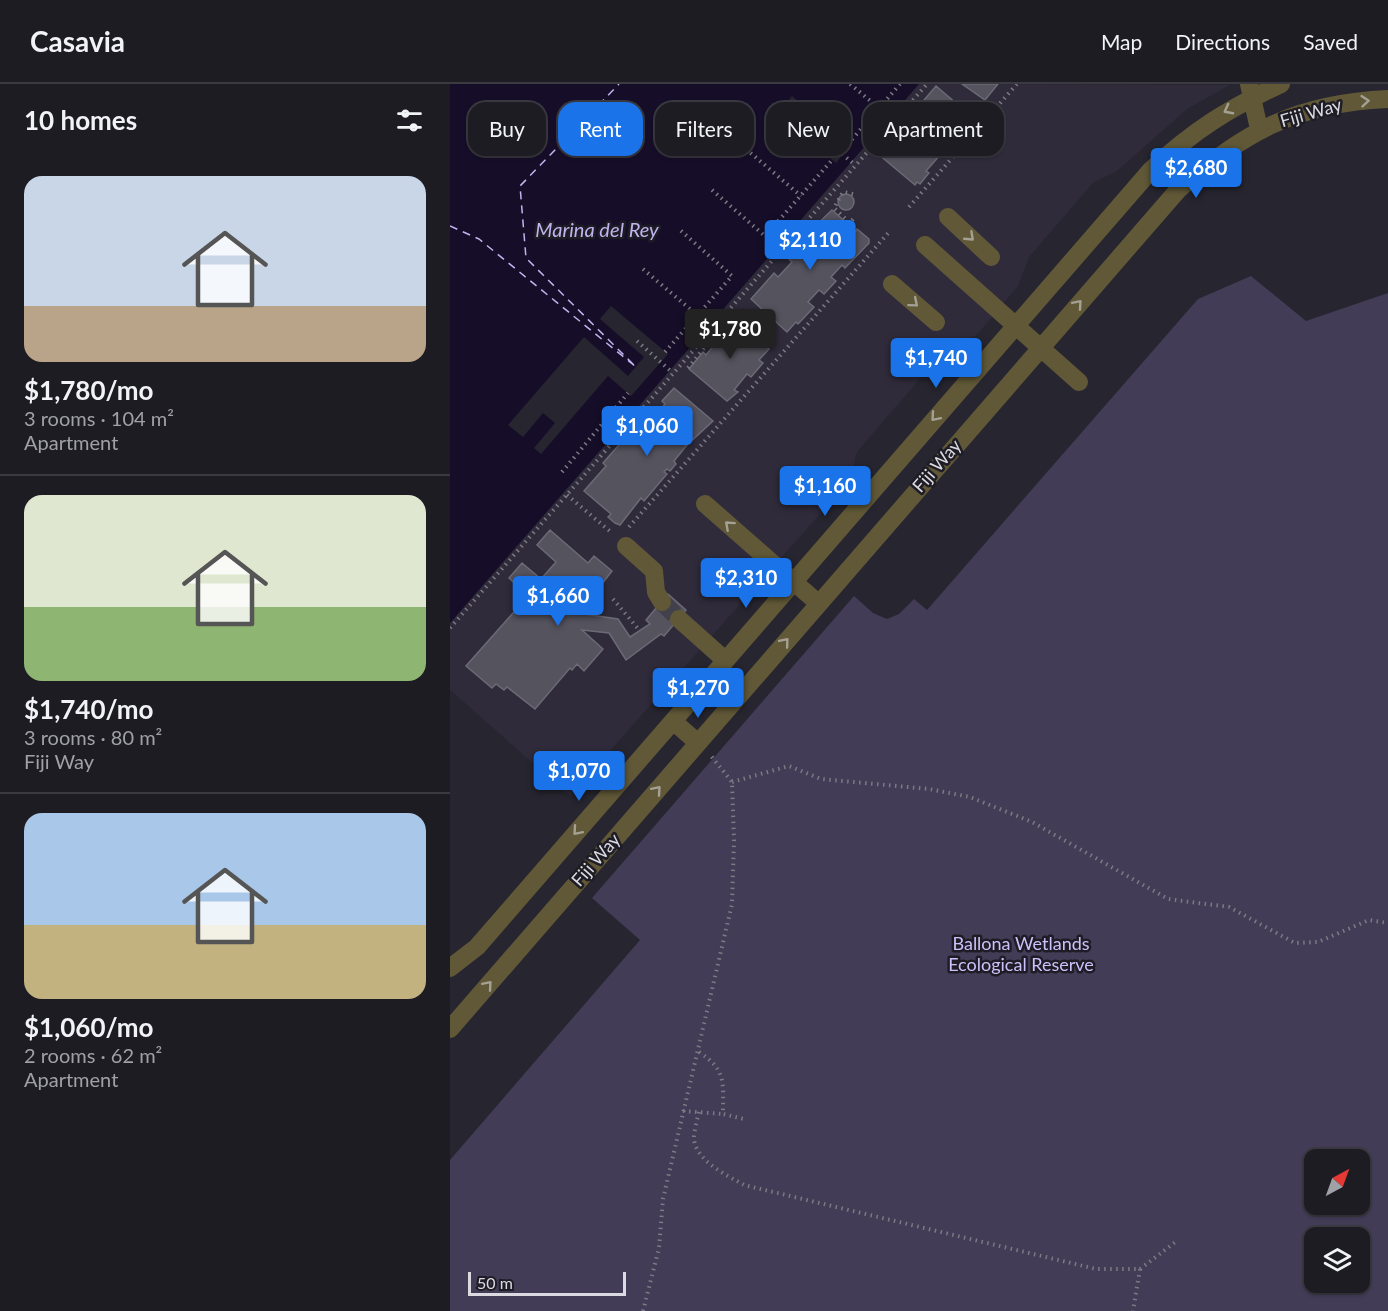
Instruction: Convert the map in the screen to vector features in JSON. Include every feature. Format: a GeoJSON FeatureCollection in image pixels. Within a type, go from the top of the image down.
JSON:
{"type":"FeatureCollection","features":[{"type":"Feature","properties":{"kind":"street","name":"Fiji Way"},"geometry":{"type":"LineString","coordinates":[[450,968],[477,947],[1151,170],[1187,137],[1250,91],[1281,84]]}},
{"type":"Feature","properties":{"kind":"street"},"geometry":{"type":"LineString","coordinates":[[1250,91],[1259,129]]}},
{"type":"Feature","properties":{"kind":"street","name":"Fiji Way"},"geometry":{"type":"LineString","coordinates":[[451,1025],[1178,190],[1215,157],[1259,129],[1311,110],[1360,100],[1388,99]]}},
{"type":"Feature","properties":{"kind":"street"},"geometry":{"type":"LineString","coordinates":[[948,217],[991,257]]}},
{"type":"Feature","properties":{"kind":"street"},"geometry":{"type":"LineString","coordinates":[[924,245],[1079,382]]}},
{"type":"Feature","properties":{"kind":"street"},"geometry":{"type":"LineString","coordinates":[[892,284],[936,322]]}},
{"type":"Feature","properties":{"kind":"street"},"geometry":{"type":"LineString","coordinates":[[705,504],[818,603]]}},
{"type":"Feature","properties":{"kind":"street"},"geometry":{"type":"LineString","coordinates":[[622,542],[654,571],[656,592],[662,602]]}},
{"type":"Feature","properties":{"kind":"street"},"geometry":{"type":"LineString","coordinates":[[679,619],[725,660]]}},
{"type":"Feature","properties":{"kind":"street"},"geometry":{"type":"LineString","coordinates":[[673,721],[698,744]]}},
{"type":"Feature","properties":{"kind":"path"},"geometry":{"type":"LineString","coordinates":[[850,84],[872,102]]}},
{"type":"Feature","properties":{"kind":"path"},"geometry":{"type":"LineString","coordinates":[[884,102],[900,84]]}},
{"type":"Feature","properties":{"kind":"path"},"geometry":{"type":"LineString","coordinates":[[450,628],[927,84]]}},
{"type":"Feature","properties":{"kind":"path"},"geometry":{"type":"LineString","coordinates":[[909,207],[1017,84]]}},
{"type":"Feature","properties":{"kind":"path"},"geometry":{"type":"LineString","coordinates":[[851,141],[863,127]]}},
{"type":"Feature","properties":{"kind":"path"},"geometry":{"type":"LineString","coordinates":[[754,155],[801,196]]}},
{"type":"Feature","properties":{"kind":"path"},"geometry":{"type":"LineString","coordinates":[[845,156],[855,165]]}},
{"type":"Feature","properties":{"kind":"path"},"geometry":{"type":"LineString","coordinates":[[712,190],[765,236],[832,160]]}},
{"type":"Feature","properties":{"kind":"path"},"geometry":{"type":"LineString","coordinates":[[853,194],[840,195],[834,207],[850,223],[853,219]]}},
{"type":"Feature","properties":{"kind":"path"},"geometry":{"type":"LineString","coordinates":[[665,352],[732,276],[679,229]]}},
{"type":"Feature","properties":{"kind":"path"},"geometry":{"type":"LineString","coordinates":[[567,495],[622,542],[890,231]]}},
{"type":"Feature","properties":{"kind":"path"},"geometry":{"type":"LineString","coordinates":[[643,269],[696,315]]}},
{"type":"Feature","properties":{"kind":"path"},"geometry":{"type":"LineString","coordinates":[[637,340],[673,373]]}},
{"type":"Feature","properties":{"kind":"path"},"geometry":{"type":"LineString","coordinates":[[688,368],[707,344],[703,340]]}},
{"type":"Feature","properties":{"kind":"path"},"geometry":{"type":"LineString","coordinates":[[562,472],[628,393]]}},
{"type":"Feature","properties":{"kind":"path"},"geometry":{"type":"LineString","coordinates":[[613,598],[640,631]]}},
{"type":"Feature","properties":{"kind":"path"},"geometry":{"type":"LineString","coordinates":[[644,1311],[659,1248],[663,1199],[682,1111],[699,1052],[732,904],[734,840],[732,782],[714,758],[698,744]]}},
{"type":"Feature","properties":{"kind":"path"},"geometry":{"type":"LineString","coordinates":[[732,782],[789,766],[821,779],[929,789],[970,797],[1032,822],[1168,899],[1229,907],[1295,943],[1318,942],[1369,920],[1388,923]]}},
{"type":"Feature","properties":{"kind":"path"},"geometry":{"type":"LineString","coordinates":[[699,1052],[712,1060],[723,1076],[723,1114]]}},
{"type":"Feature","properties":{"kind":"path"},"geometry":{"type":"LineString","coordinates":[[682,1111],[723,1114],[744,1119]]}},
{"type":"Feature","properties":{"kind":"path"},"geometry":{"type":"LineString","coordinates":[[699,1112],[694,1139],[702,1155],[717,1170],[744,1185],[1096,1269],[1140,1269],[1178,1240]]}},
{"type":"Feature","properties":{"kind":"path"},"geometry":{"type":"LineString","coordinates":[[1133,1311],[1140,1269]]}},
{"type":"Feature","properties":{"kind":"shaded area"},"geometry":{"type":"Polygon","coordinates":[[[919,84],[1230,85],[1187,109],[1117,171],[1093,183],[1029,257],[1018,286],[976,336],[957,342],[945,350],[861,447],[856,454],[852,478],[570,796],[450,690],[450,623],[863,148],[863,156],[1004,156],[1004,102],[903,102],[919,84]]]}},
{"type":"Feature","properties":{"kind":"green space","name":"Ballona Wetlands Ecological Reserve"},"geometry":{"type":"Polygon","coordinates":[[[1251,276],[1306,321],[1388,293],[1388,1311],[450,1311],[450,1160],[640,940],[592,898],[854,596],[873,613],[887,619],[899,614],[914,599],[927,610],[1198,299],[1251,276]]]}},
{"type":"Feature","properties":{"kind":"water","name":"Marina del Rey"},"geometry":{"type":"Polygon","coordinates":[[[450,84],[919,84],[903,102],[863,102],[863,148],[450,623],[450,84]]]}},
{"type":"Feature","properties":{"kind":"pier"},"geometry":{"type":"Polygon","coordinates":[[[792,96],[799,102],[787,102],[792,96]]]}},
{"type":"Feature","properties":{"kind":"pier"},"geometry":{"type":"Polygon","coordinates":[[[828,156],[842,156],[836,163],[828,156]]]}},
{"type":"Feature","properties":{"kind":"pier"},"geometry":{"type":"Polygon","coordinates":[[[611,306],[668,354],[631,396],[608,376],[541,454],[534,448],[555,423],[543,413],[523,437],[508,425],[584,337],[628,376],[644,357],[600,319],[611,306]]]}},
{"type":"Feature","properties":{"kind":"building"},"geometry":{"type":"Polygon","coordinates":[[[962,84],[998,84],[985,100],[962,84]]]}},
{"type":"Feature","properties":{"kind":"building"},"geometry":{"type":"Polygon","coordinates":[[[936,86],[955,102],[922,102],[936,86]]]}},
{"type":"Feature","properties":{"kind":"building"},"geometry":{"type":"Polygon","coordinates":[[[880,156],[939,156],[926,171],[929,173],[920,184],[917,182],[915,185],[880,156]]]}},
{"type":"Feature","properties":{"kind":"building"},"geometry":{"type":"Polygon","coordinates":[[[843,194],[849,194],[854,202],[852,208],[843,210],[838,205],[838,199],[843,194]]]}},
{"type":"Feature","properties":{"kind":"building"},"geometry":{"type":"Polygon","coordinates":[[[832,210],[869,239],[869,243],[845,268],[842,265],[831,277],[836,281],[824,294],[819,290],[808,302],[814,307],[787,332],[751,299],[774,273],[778,277],[792,262],[787,257],[796,247],[800,250],[811,238],[807,234],[832,210]]]}},
{"type":"Feature","properties":{"kind":"building"},"geometry":{"type":"Polygon","coordinates":[[[736,317],[769,349],[759,360],[763,363],[751,377],[747,374],[734,390],[738,392],[727,401],[689,369],[703,352],[706,355],[721,337],[718,334],[722,329],[725,331],[736,317]]]}},
{"type":"Feature","properties":{"kind":"building"},"geometry":{"type":"Polygon","coordinates":[[[674,388],[713,421],[687,445],[674,461],[676,464],[670,471],[667,469],[664,472],[667,474],[644,501],[641,498],[620,525],[615,523],[608,517],[611,514],[584,491],[606,466],[603,463],[625,438],[628,441],[640,427],[643,430],[665,404],[662,401],[674,388]]]}},
{"type":"Feature","properties":{"kind":"building"},"geometry":{"type":"Polygon","coordinates":[[[550,530],[588,563],[594,556],[612,571],[593,595],[589,591],[573,609],[577,613],[618,619],[630,637],[650,624],[646,620],[668,594],[686,610],[664,636],[661,634],[626,660],[609,633],[582,630],[603,649],[584,671],[577,664],[572,670],[570,668],[535,709],[507,687],[504,690],[496,684],[492,688],[466,666],[528,596],[509,578],[522,563],[541,579],[556,562],[537,545],[550,530]]]}},
{"type":"Feature","properties":{"kind":"ferry route"},"geometry":{"type":"LineString","coordinates":[[450,226],[479,239],[636,367],[526,258],[520,186],[619,84]]}},
{"type":"Feature","properties":{"kind":"tunnel"},"geometry":{"type":"LineString","coordinates":[[662,602],[679,619]]}}]}
